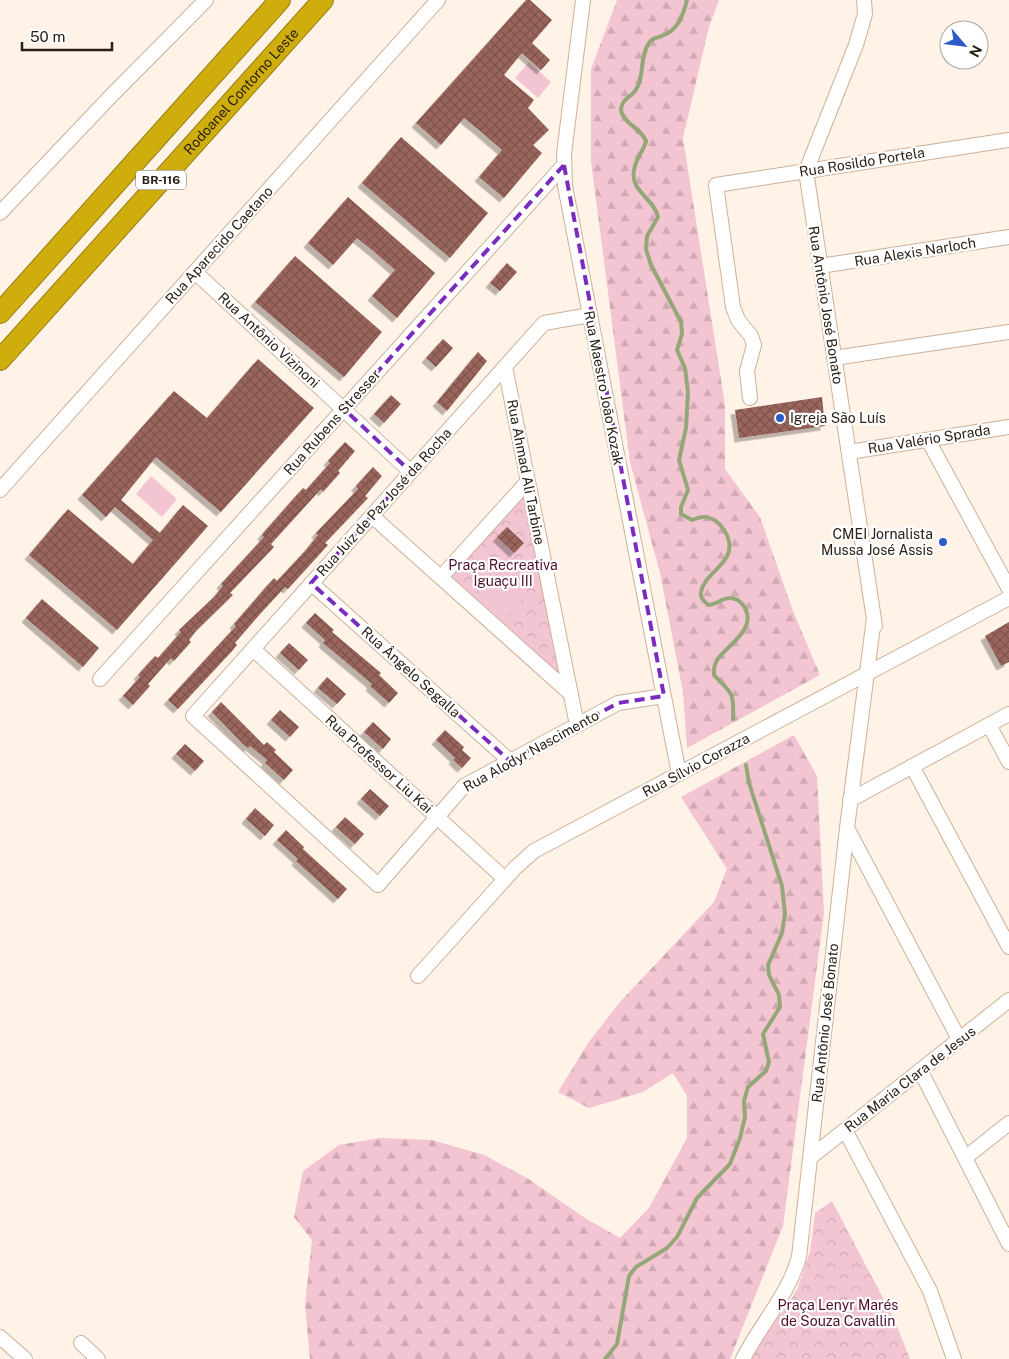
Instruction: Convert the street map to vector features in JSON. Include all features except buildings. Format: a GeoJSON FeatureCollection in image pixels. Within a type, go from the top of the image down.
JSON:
{"type":"FeatureCollection","features":[{"type":"Feature","properties":{"kind":"highway","name":"BR-116"},"geometry":{"type":"LineString","coordinates":[[0,313],[280,0]]}},
{"type":"Feature","properties":{"kind":"highway","name":"Rodoanel Contorno Leste"},"geometry":{"type":"LineString","coordinates":[[0,360],[323,0]]}},
{"type":"Feature","properties":{"kind":"street"},"geometry":{"type":"LineString","coordinates":[[0,213],[110,97],[206,0]]}},
{"type":"Feature","properties":{"kind":"street","name":"Rua Aparecido Caetano"},"geometry":{"type":"LineString","coordinates":[[0,490],[438,0]]}},
{"type":"Feature","properties":{"kind":"street","name":"Rua Maestro João Kozak"},"geometry":{"type":"LineString","coordinates":[[583,0],[564,165],[566,186],[679,774]]}},
{"type":"Feature","properties":{"kind":"street"},"geometry":{"type":"LineString","coordinates":[[806,171],[856,45],[865,14],[864,0]]}},
{"type":"Feature","properties":{"kind":"street","name":"Rua Rosildo Portela"},"geometry":{"type":"LineString","coordinates":[[750,398],[747,371],[754,345],[751,336],[738,320],[733,307],[716,185],[1009,140]]}},
{"type":"Feature","properties":{"kind":"street","name":"Rua Rubens Stresser"},"geometry":{"type":"LineString","coordinates":[[100,679],[564,165]]}},
{"type":"Feature","properties":{"kind":"street","name":"Rua Antônio José Bonato"},"geometry":{"type":"LineString","coordinates":[[743,1359],[758,1331],[787,1291],[794,1274],[803,1236],[850,800],[874,618],[806,171]]}},
{"type":"Feature","properties":{"kind":"street","name":"Rua Alexis Narloch"},"geometry":{"type":"LineString","coordinates":[[820,266],[1009,237]]}},
{"type":"Feature","properties":{"kind":"street","name":"Rua Antônio Vizinoni"},"geometry":{"type":"LineString","coordinates":[[195,272],[411,472]]}},
{"type":"Feature","properties":{"kind":"street","name":"Rua Juiz de Paz José da Rocha"},"geometry":{"type":"LineString","coordinates":[[378,884],[193,716],[544,323],[590,315]]}},
{"type":"Feature","properties":{"kind":"street"},"geometry":{"type":"LineString","coordinates":[[834,358],[1009,332]]}},
{"type":"Feature","properties":{"kind":"street","name":"Rua Ahmad Ali Tarbine"},"geometry":{"type":"LineString","coordinates":[[505,367],[577,725]]}},
{"type":"Feature","properties":{"kind":"street","name":"Rua Valério Sprada"},"geometry":{"type":"LineString","coordinates":[[848,452],[1009,427]]}},
{"type":"Feature","properties":{"kind":"street"},"geometry":{"type":"LineString","coordinates":[[928,440],[1009,589]]}},
{"type":"Feature","properties":{"kind":"street"},"geometry":{"type":"LineString","coordinates":[[440,577],[528,481]]}},
{"type":"Feature","properties":{"kind":"street"},"geometry":{"type":"LineString","coordinates":[[372,516],[571,694]]}},
{"type":"Feature","properties":{"kind":"street","name":"Rua Ângelo Segalla"},"geometry":{"type":"LineString","coordinates":[[311,583],[510,761]]}},
{"type":"Feature","properties":{"kind":"street","name":"Rua Sílvio Corazza"},"geometry":{"type":"LineString","coordinates":[[418,976],[505,879],[534,851],[1009,598]]}},
{"type":"Feature","properties":{"kind":"street","name":"Rua Professor Liu Kai"},"geometry":{"type":"LineString","coordinates":[[253,649],[505,879]]}},
{"type":"Feature","properties":{"kind":"street","name":"Rua Alodyr Nascimento"},"geometry":{"type":"LineString","coordinates":[[378,884],[464,786],[618,703],[664,696]]}},
{"type":"Feature","properties":{"kind":"street"},"geometry":{"type":"LineString","coordinates":[[850,800],[1009,714]]}},
{"type":"Feature","properties":{"kind":"street"},"geometry":{"type":"LineString","coordinates":[[989,725],[1009,762]]}},
{"type":"Feature","properties":{"kind":"street"},"geometry":{"type":"LineString","coordinates":[[912,766],[1009,947]]}},
{"type":"Feature","properties":{"kind":"street"},"geometry":{"type":"LineString","coordinates":[[847,828],[959,1039]]}},
{"type":"Feature","properties":{"kind":"street","name":"Rua Maria Clara de Jesus"},"geometry":{"type":"LineString","coordinates":[[811,1157],[1009,1000]]}},
{"type":"Feature","properties":{"kind":"street"},"geometry":{"type":"LineString","coordinates":[[920,1070],[1008,1240]]}},
{"type":"Feature","properties":{"kind":"street"},"geometry":{"type":"LineString","coordinates":[[965,1158],[1009,1123]]}},
{"type":"Feature","properties":{"kind":"street"},"geometry":{"type":"LineString","coordinates":[[845,1130],[930,1291],[954,1359]]}},
{"type":"Feature","properties":{"kind":"street"},"geometry":{"type":"LineString","coordinates":[[0,1336],[25,1359]]}},
{"type":"Feature","properties":{"kind":"street"},"geometry":{"type":"LineString","coordinates":[[81,1343],[98,1359]]}},
{"type":"Feature","properties":{"kind":"highlighted area"},"geometry":{"type":"Polygon","coordinates":[[[564,165],[664,696],[618,703],[510,761],[311,583],[411,472],[344,409],[564,165]]]}},
{"type":"Feature","properties":{"kind":"green space"},"geometry":{"type":"Polygon","coordinates":[[[617,0],[719,0],[709,27],[683,138],[725,405],[725,469],[760,517],[793,611],[820,675],[687,748],[683,692],[660,573],[630,462],[591,161],[591,69],[617,0]]]}},
{"type":"Feature","properties":{"kind":"green space"},"geometry":{"type":"Polygon","coordinates":[[[529,62],[551,82],[538,98],[515,78],[529,62]]]}},
{"type":"Feature","properties":{"kind":"green space"},"geometry":{"type":"Polygon","coordinates":[[[151,476],[177,499],[162,517],[136,494],[151,476]]]}},
{"type":"Feature","properties":{"kind":"green space","name":"Praça Recreativa Iguaçu III"},"geometry":{"type":"Polygon","coordinates":[[[524,496],[561,677],[451,576],[524,496]]]}},
{"type":"Feature","properties":{"kind":"green space"},"geometry":{"type":"Polygon","coordinates":[[[495,564],[527,594],[506,617],[474,587],[495,564]]]}},
{"type":"Feature","properties":{"kind":"green space"},"geometry":{"type":"Polygon","coordinates":[[[794,735],[817,776],[824,913],[783,1226],[730,1359],[310,1359],[305,1304],[312,1240],[294,1217],[303,1171],[339,1145],[380,1138],[432,1140],[484,1155],[527,1178],[585,1218],[620,1238],[649,1208],[687,1138],[687,1096],[673,1073],[643,1092],[589,1108],[558,1092],[588,1043],[620,1002],[714,902],[727,869],[681,797],[794,735]]]}},
{"type":"Feature","properties":{"kind":"green space","name":"Praça Lenyr Marés de Souza Cavallin"},"geometry":{"type":"Polygon","coordinates":[[[832,1201],[895,1321],[910,1359],[750,1359],[768,1329],[784,1310],[797,1290],[810,1251],[815,1213],[832,1201]]]}},
{"type":"Feature","properties":{"kind":"waterway"},"geometry":{"type":"LineString","coordinates":[[687,0],[682,17],[676,26],[668,33],[653,39],[649,43],[644,55],[638,86],[623,103],[621,109],[624,118],[646,141],[633,175],[637,188],[651,204],[658,217],[647,236],[646,249],[651,265],[681,322],[682,334],[677,350],[685,368],[688,392],[686,428],[679,460],[688,490],[681,507],[681,514],[692,520],[703,517],[714,520],[720,524],[729,542],[728,554],[722,564],[706,581],[701,596],[708,605],[727,598],[736,599],[743,605],[747,613],[745,629],[721,655],[714,667],[714,675],[731,694],[733,719]]}},
{"type":"Feature","properties":{"kind":"waterway"},"geometry":{"type":"LineString","coordinates":[[605,1359],[617,1344],[629,1276],[636,1267],[667,1248],[677,1237],[697,1198],[730,1164],[740,1138],[745,1117],[744,1101],[748,1087],[766,1071],[769,1062],[763,1034],[780,1007],[779,995],[769,975],[768,965],[782,933],[785,914],[782,886],[749,783],[746,765]]}},
{"type":"Feature","properties":{"kind":"place","name":"Igreja São Luís"},"geometry":{"type":"Point","coordinates":[780,418]}},
{"type":"Feature","properties":{"kind":"place","name":"CMEI Jornalista Mussa José Assis"},"geometry":{"type":"Point","coordinates":[943,542]}}]}
